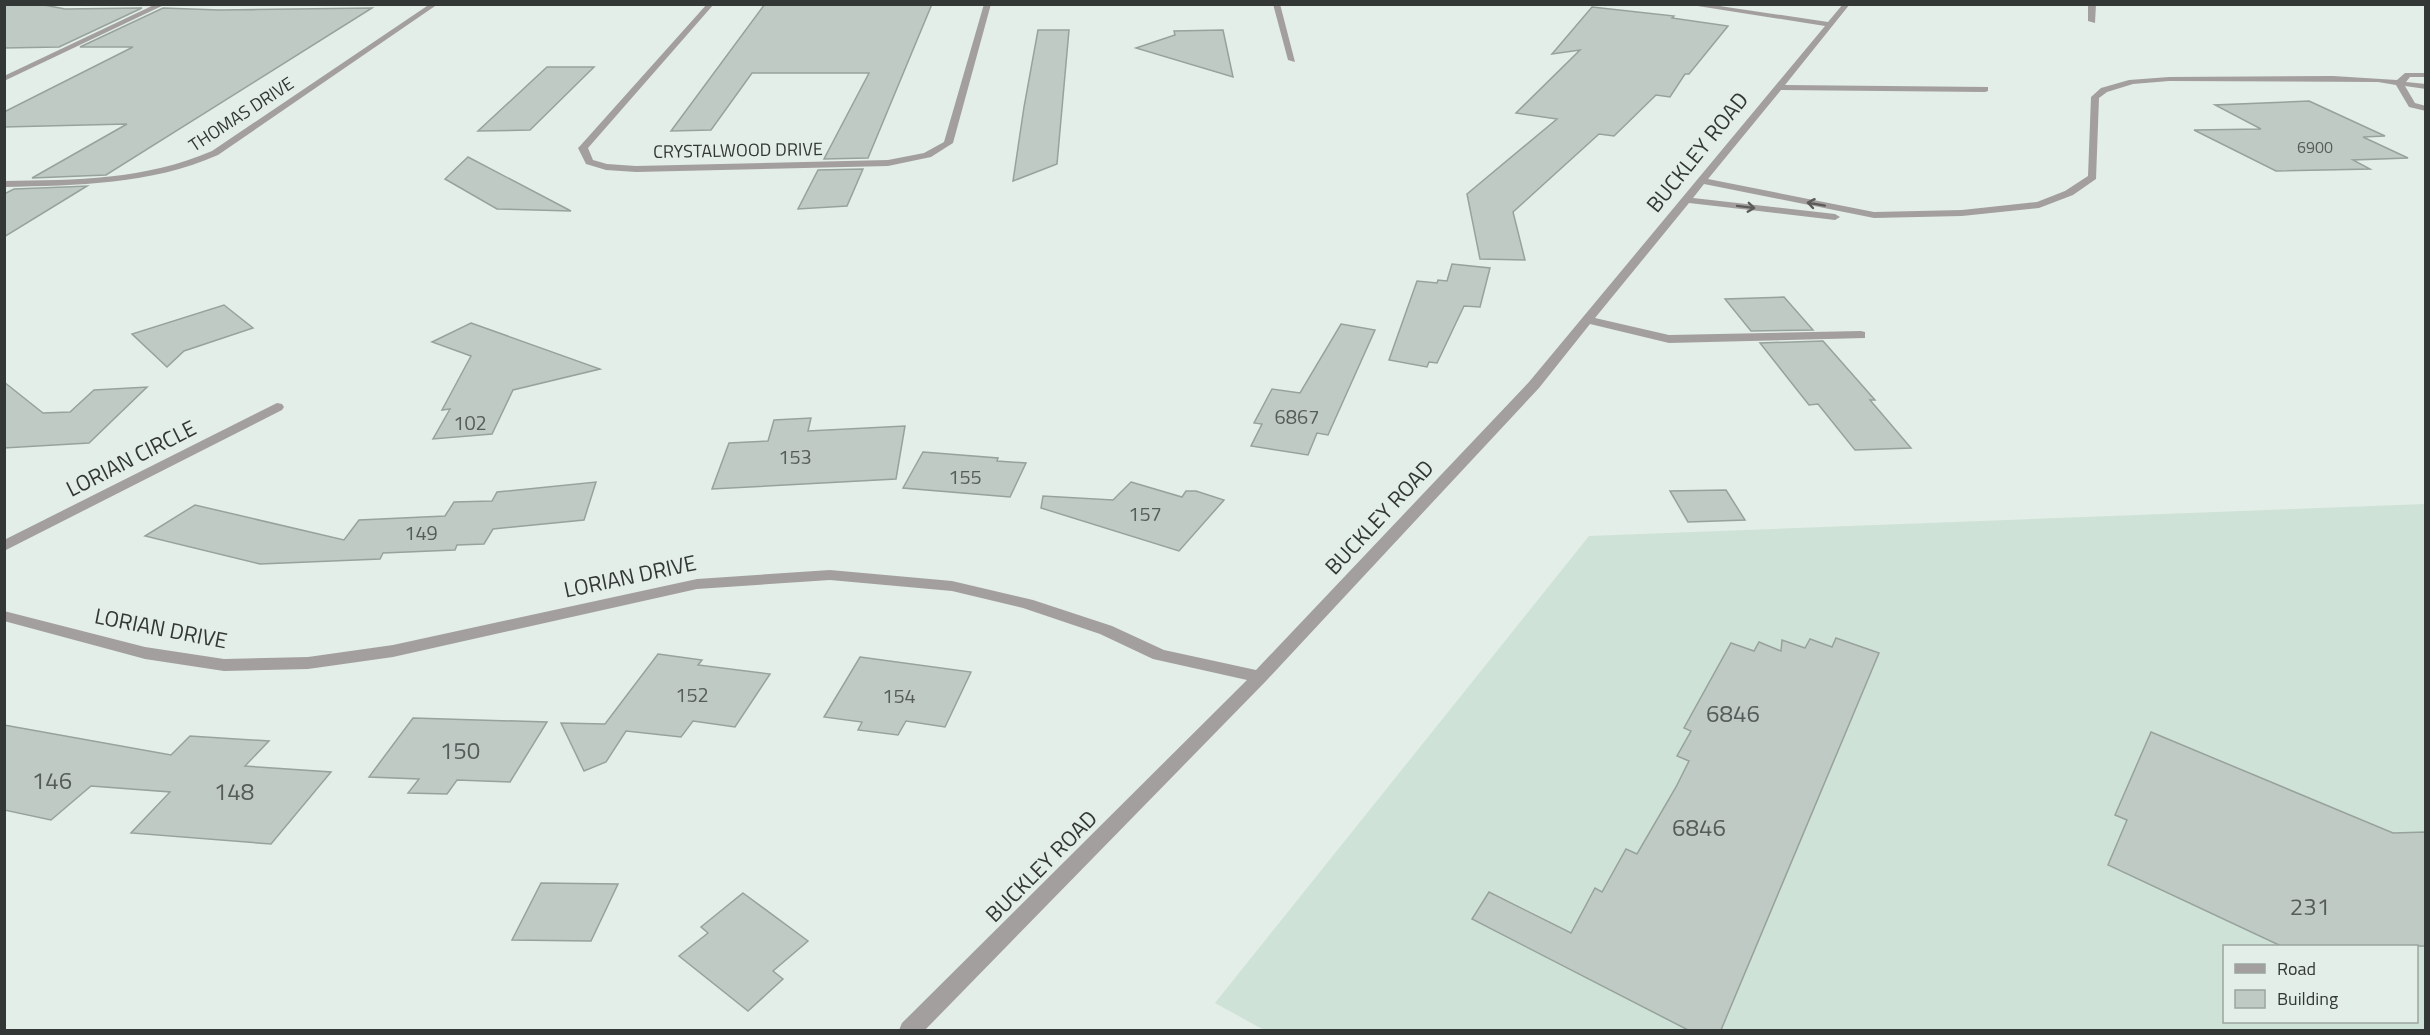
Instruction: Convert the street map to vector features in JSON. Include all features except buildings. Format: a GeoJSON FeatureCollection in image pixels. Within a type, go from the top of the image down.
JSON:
{"type":"FeatureCollection","features":[{"type":"Feature","properties":{"kind":"street"},"geometry":{"type":"LineString","coordinates":[[4,79],[163,4]]}},
{"type":"Feature","properties":{"kind":"street","name":"THOMAS DRIVE"},"geometry":{"type":"LineString","coordinates":[[4,184],[125,180],[191,165],[215,153],[435,4]]}},
{"type":"Feature","properties":{"kind":"street","name":"CRYSTALWOOD DRIVE"},"geometry":{"type":"LineString","coordinates":[[711,4],[583,148],[589,162],[606,167],[636,169],[888,163],[938,151],[948,143],[988,4]]}},
{"type":"Feature","properties":{"kind":"street"},"geometry":{"type":"LineString","coordinates":[[1276,4],[1292,60]]}},
{"type":"Feature","properties":{"kind":"street"},"geometry":{"type":"LineString","coordinates":[[1688,4],[1831,25]]}},
{"type":"Feature","properties":{"kind":"street","name":"BUCKLEY ROAD"},"geometry":{"type":"LineString","coordinates":[[910,1030],[1260,677],[1534,386],[1847,4]]}},
{"type":"Feature","properties":{"kind":"street"},"geometry":{"type":"LineString","coordinates":[[2092,4],[2092,21]]}},
{"type":"Feature","properties":{"kind":"street"},"geometry":{"type":"LineString","coordinates":[[4,66],[34,66]]}},
{"type":"Feature","properties":{"kind":"street"},"geometry":{"type":"LineString","coordinates":[[2399,83],[2408,75],[2426,75]]}},
{"type":"Feature","properties":{"kind":"street"},"geometry":{"type":"LineString","coordinates":[[1704,181],[1874,215],[1962,213],[2039,206],[2069,193],[2093,177],[2095,97],[2104,90],[2132,82],[2169,79],[2281,76],[2378,80],[2426,87]]}},
{"type":"Feature","properties":{"kind":"street"},"geometry":{"type":"LineString","coordinates":[[2399,83],[2412,105],[2426,109]]}},
{"type":"Feature","properties":{"kind":"street"},"geometry":{"type":"LineString","coordinates":[[1779,87],[1985,88]]}},
{"type":"Feature","properties":{"kind":"street"},"geometry":{"type":"LineString","coordinates":[[1688,200],[1863,219],[1874,215]]}},
{"type":"Feature","properties":{"kind":"street"},"geometry":{"type":"LineString","coordinates":[[1588,320],[1669,339],[1861,335]]}},
{"type":"Feature","properties":{"kind":"street","name":"LORIAN CIRCLE"},"geometry":{"type":"LineString","coordinates":[[4,546],[277,407]]}},
{"type":"Feature","properties":{"kind":"street","name":"LORIAN DRIVE"},"geometry":{"type":"LineString","coordinates":[[4,616],[145,653],[225,665],[308,663],[393,651],[696,584],[830,575],[952,585],[1027,604],[1106,630],[1159,655],[1260,677]]}},
{"type":"Feature","properties":{"kind":"shaded area"},"geometry":{"type":"Polygon","coordinates":[[[2425,504],[2425,1030],[1264,1030],[1215,1003],[1589,536],[2425,504]]]}}]}
